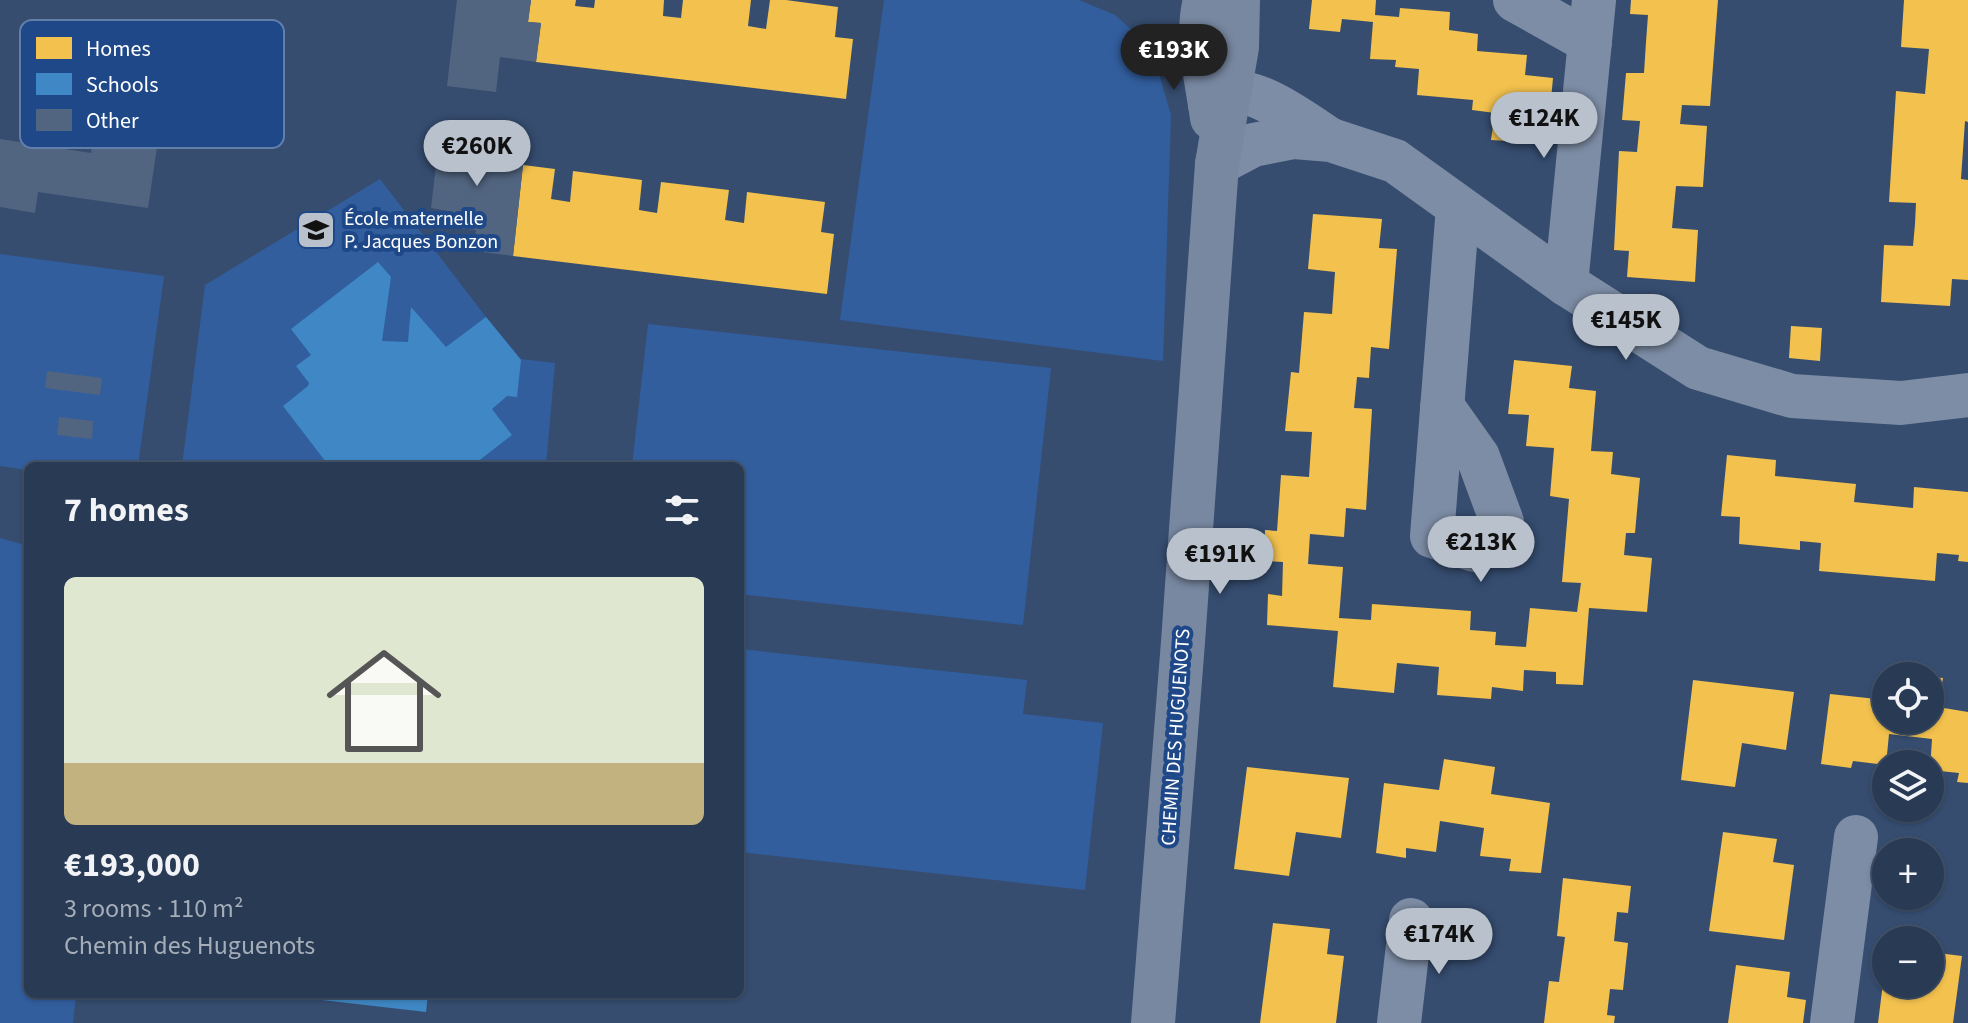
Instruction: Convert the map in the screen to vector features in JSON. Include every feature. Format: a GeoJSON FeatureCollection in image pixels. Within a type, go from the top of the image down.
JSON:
{"type":"FeatureCollection","features":[{"type":"Feature","properties":{"kind":"street"},"geometry":{"type":"LineString","coordinates":[[1515,0],[1592,21],[1566,284]]}},
{"type":"Feature","properties":{"kind":"street","name":"CHEMIN DES HUGUENOTS"},"geometry":{"type":"LineString","coordinates":[[1153,1023],[1220,98],[1237,47],[1206,4]]}},
{"type":"Feature","properties":{"kind":"street"},"geometry":{"type":"LineString","coordinates":[[1220,98],[1254,94],[1331,140]]}},
{"type":"Feature","properties":{"kind":"street"},"geometry":{"type":"LineString","coordinates":[[1217,164],[1253,145],[1280,139],[1331,140],[1395,161],[1566,284],[1698,368],[1792,396],[1901,403],[1968,395]]}},
{"type":"Feature","properties":{"kind":"street"},"geometry":{"type":"LineString","coordinates":[[1442,406],[1458,207]]}},
{"type":"Feature","properties":{"kind":"street"},"geometry":{"type":"LineString","coordinates":[[1832,1023],[1856,837]]}},
{"type":"Feature","properties":{"kind":"street"},"geometry":{"type":"LineString","coordinates":[[1399,1023],[1411,920]]}},
{"type":"Feature","properties":{"kind":"shaded area"},"geometry":{"type":"Polygon","coordinates":[[[884,0],[1079,0],[1115,15],[1151,47],[1171,115],[1163,361],[840,320],[884,0]]]}},
{"type":"Feature","properties":{"kind":"shaded area","name":"École maternelle P. Jacques Bonzon"},"geometry":{"type":"Polygon","coordinates":[[[380,179],[521,359],[555,363],[546,462],[183,462],[205,285],[380,179]]]}},
{"type":"Feature","properties":{"kind":"shaded area"},"geometry":{"type":"Polygon","coordinates":[[[0,254],[164,276],[139,462],[24,462],[24,469],[0,466],[0,254]]]}},
{"type":"Feature","properties":{"kind":"shaded area"},"geometry":{"type":"Polygon","coordinates":[[[648,324],[1051,368],[1023,625],[744,594],[744,462],[632,462],[648,324]]]}},
{"type":"Feature","properties":{"kind":"shaded area"},"geometry":{"type":"Polygon","coordinates":[[[0,538],[24,545],[24,998],[76,998],[73,1023],[0,1023],[0,538]]]}},
{"type":"Feature","properties":{"kind":"shaded area"},"geometry":{"type":"Polygon","coordinates":[[[744,649],[1027,680],[1023,714],[1103,723],[1085,890],[744,852],[744,649]]]}},
{"type":"Feature","properties":{"kind":"building: Homes"},"geometry":{"type":"Polygon","coordinates":[[[531,0],[576,0],[575,6],[594,8],[595,0],[664,0],[663,16],[681,18],[683,0],[751,0],[748,26],[766,29],[770,0],[838,7],[835,37],[853,39],[846,99],[536,62],[541,23],[528,22],[531,0]]]}},
{"type":"Feature","properties":{"kind":"building: Homes"},"geometry":{"type":"Polygon","coordinates":[[[1312,0],[1376,0],[1375,15],[1399,17],[1400,8],[1450,12],[1449,30],[1478,34],[1477,51],[1527,55],[1525,75],[1553,78],[1547,143],[1491,140],[1495,113],[1472,110],[1473,100],[1417,95],[1419,69],[1395,67],[1396,60],[1370,59],[1373,22],[1342,19],[1340,32],[1309,29],[1312,0]]]}},
{"type":"Feature","properties":{"kind":"building: Homes"},"geometry":{"type":"Polygon","coordinates":[[[1631,0],[1718,0],[1710,106],[1682,105],[1680,124],[1707,126],[1703,187],[1676,186],[1672,228],[1698,230],[1695,282],[1627,277],[1629,251],[1614,250],[1619,151],[1637,152],[1640,121],[1622,120],[1626,73],[1644,73],[1648,15],[1630,14],[1631,0]]]}},
{"type":"Feature","properties":{"kind":"building: Homes"},"geometry":{"type":"Polygon","coordinates":[[[1904,0],[1968,0],[1968,122],[1965,121],[1961,179],[1968,180],[1968,280],[1952,279],[1950,306],[1881,302],[1884,245],[1913,246],[1915,224],[1916,203],[1889,202],[1896,91],[1925,94],[1929,49],[1901,47],[1904,0]]]}},
{"type":"Feature","properties":{"kind":"building: Homes"},"geometry":{"type":"Polygon","coordinates":[[[523,165],[555,169],[551,199],[570,202],[573,171],[642,180],[639,210],[657,213],[661,182],[729,190],[725,220],[744,223],[747,192],[825,202],[821,232],[834,234],[827,294],[513,256],[523,165]]]}},
{"type":"Feature","properties":{"kind":"building: Homes"},"geometry":{"type":"Polygon","coordinates":[[[1313,214],[1382,219],[1379,248],[1397,249],[1389,349],[1371,347],[1369,378],[1357,377],[1354,408],[1372,409],[1366,510],[1346,508],[1344,537],[1310,534],[1308,564],[1343,567],[1339,618],[1371,620],[1372,604],[1471,611],[1470,630],[1496,632],[1495,645],[1526,647],[1530,608],[1577,612],[1581,583],[1562,582],[1569,499],[1550,496],[1554,448],[1526,446],[1529,415],[1508,414],[1514,360],[1572,366],[1569,388],[1596,391],[1591,451],[1613,452],[1611,474],[1640,478],[1635,533],[1626,533],[1624,555],[1652,558],[1647,612],[1589,608],[1583,685],[1556,684],[1556,672],[1524,670],[1523,691],[1492,687],[1491,699],[1437,695],[1439,667],[1397,663],[1394,693],[1333,687],[1338,631],[1267,625],[1268,594],[1282,596],[1283,562],[1264,561],[1265,530],[1277,531],[1281,475],[1309,477],[1312,432],[1285,431],[1291,372],[1299,373],[1304,312],[1332,314],[1335,272],[1308,269],[1313,214]]]}},
{"type":"Feature","properties":{"kind":"building: Homes"},"geometry":{"type":"Polygon","coordinates":[[[1791,326],[1822,328],[1820,361],[1789,358],[1791,326]]]}},
{"type":"Feature","properties":{"kind":"building: Homes"},"geometry":{"type":"Polygon","coordinates":[[[1727,455],[1776,460],[1775,476],[1856,484],[1854,502],[1913,508],[1914,487],[1968,492],[1968,562],[1958,561],[1959,555],[1937,553],[1935,581],[1819,571],[1821,543],[1800,541],[1800,550],[1739,544],[1740,517],[1721,516],[1727,455]]]}},
{"type":"Feature","properties":{"kind":"building: Homes"},"geometry":{"type":"Polygon","coordinates":[[[1693,680],[1794,692],[1786,750],[1742,743],[1735,787],[1681,780],[1693,680]]]}},
{"type":"Feature","properties":{"kind":"building: Homes"},"geometry":{"type":"Polygon","coordinates":[[[1830,694],[1872,698],[1872,734],[1889,734],[1887,750],[1872,750],[1872,763],[1853,761],[1851,768],[1821,764],[1830,694]]]}},
{"type":"Feature","properties":{"kind":"building: Homes"},"geometry":{"type":"Polygon","coordinates":[[[1944,708],[1968,712],[1968,783],[1957,782],[1959,773],[1944,771],[1944,750],[1931,750],[1932,739],[1889,734],[1944,734],[1944,708]]]}},
{"type":"Feature","properties":{"kind":"building: Homes"},"geometry":{"type":"Polygon","coordinates":[[[1444,759],[1495,767],[1491,794],[1550,803],[1541,873],[1509,871],[1511,859],[1480,856],[1484,828],[1440,821],[1436,852],[1406,848],[1406,858],[1376,853],[1384,783],[1439,790],[1444,759]]]}},
{"type":"Feature","properties":{"kind":"building: Homes"},"geometry":{"type":"Polygon","coordinates":[[[1247,767],[1349,778],[1341,838],[1296,832],[1289,876],[1234,869],[1247,767]]]}},
{"type":"Feature","properties":{"kind":"building: Homes"},"geometry":{"type":"Polygon","coordinates":[[[1723,832],[1777,839],[1773,862],[1794,865],[1784,940],[1709,931],[1723,832]]]}},
{"type":"Feature","properties":{"kind":"building: Homes"},"geometry":{"type":"Polygon","coordinates":[[[1563,878],[1631,886],[1628,913],[1617,912],[1614,941],[1628,943],[1623,990],[1610,989],[1607,1015],[1615,1016],[1614,1023],[1544,1023],[1549,981],[1559,982],[1565,937],[1557,936],[1563,878]]]}},
{"type":"Feature","properties":{"kind":"building: Homes"},"geometry":{"type":"Polygon","coordinates":[[[1273,923],[1330,929],[1327,954],[1344,956],[1336,1023],[1260,1023],[1273,923]]]}},
{"type":"Feature","properties":{"kind":"building: Homes"},"geometry":{"type":"Polygon","coordinates":[[[1944,954],[1962,956],[1953,1023],[1878,1023],[1881,998],[1944,998],[1944,954]]]}},
{"type":"Feature","properties":{"kind":"building: Homes"},"geometry":{"type":"Polygon","coordinates":[[[1736,965],[1790,972],[1787,997],[1806,1000],[1803,1023],[1728,1023],[1736,965]]]}},
{"type":"Feature","properties":{"kind":"building: Schools"},"geometry":{"type":"Polygon","coordinates":[[[378,262],[391,277],[382,341],[408,342],[411,307],[446,347],[486,317],[521,360],[517,397],[507,396],[492,409],[512,435],[477,462],[326,462],[283,406],[309,383],[296,366],[311,355],[291,329],[378,262]]]}},
{"type":"Feature","properties":{"kind":"building: Schools"},"geometry":{"type":"Polygon","coordinates":[[[305,998],[428,998],[426,1012],[305,998]]]}},
{"type":"Feature","properties":{"kind":"building: Other"},"geometry":{"type":"Polygon","coordinates":[[[457,0],[531,0],[528,22],[541,23],[536,62],[500,57],[496,92],[447,86],[457,0]]]}},
{"type":"Feature","properties":{"kind":"building: Other"},"geometry":{"type":"Polygon","coordinates":[[[441,122],[491,128],[487,161],[523,165],[513,256],[474,251],[476,230],[445,227],[448,211],[431,208],[441,122]]]}},
{"type":"Feature","properties":{"kind":"building: Other"},"geometry":{"type":"Polygon","coordinates":[[[0,139],[20,142],[20,148],[58,148],[91,153],[92,148],[157,148],[148,208],[38,192],[35,213],[0,207],[0,139]]]}},
{"type":"Feature","properties":{"kind":"building: Other"},"geometry":{"type":"Polygon","coordinates":[[[47,371],[102,378],[100,395],[45,388],[47,371]]]}},
{"type":"Feature","properties":{"kind":"building: Other"},"geometry":{"type":"Polygon","coordinates":[[[59,417],[93,421],[92,439],[57,435],[59,417]]]}},
{"type":"Feature","properties":{"kind":"place","name":"École maternelle P. Jacques Bonzon"},"geometry":{"type":"Point","coordinates":[316,230]}}]}
